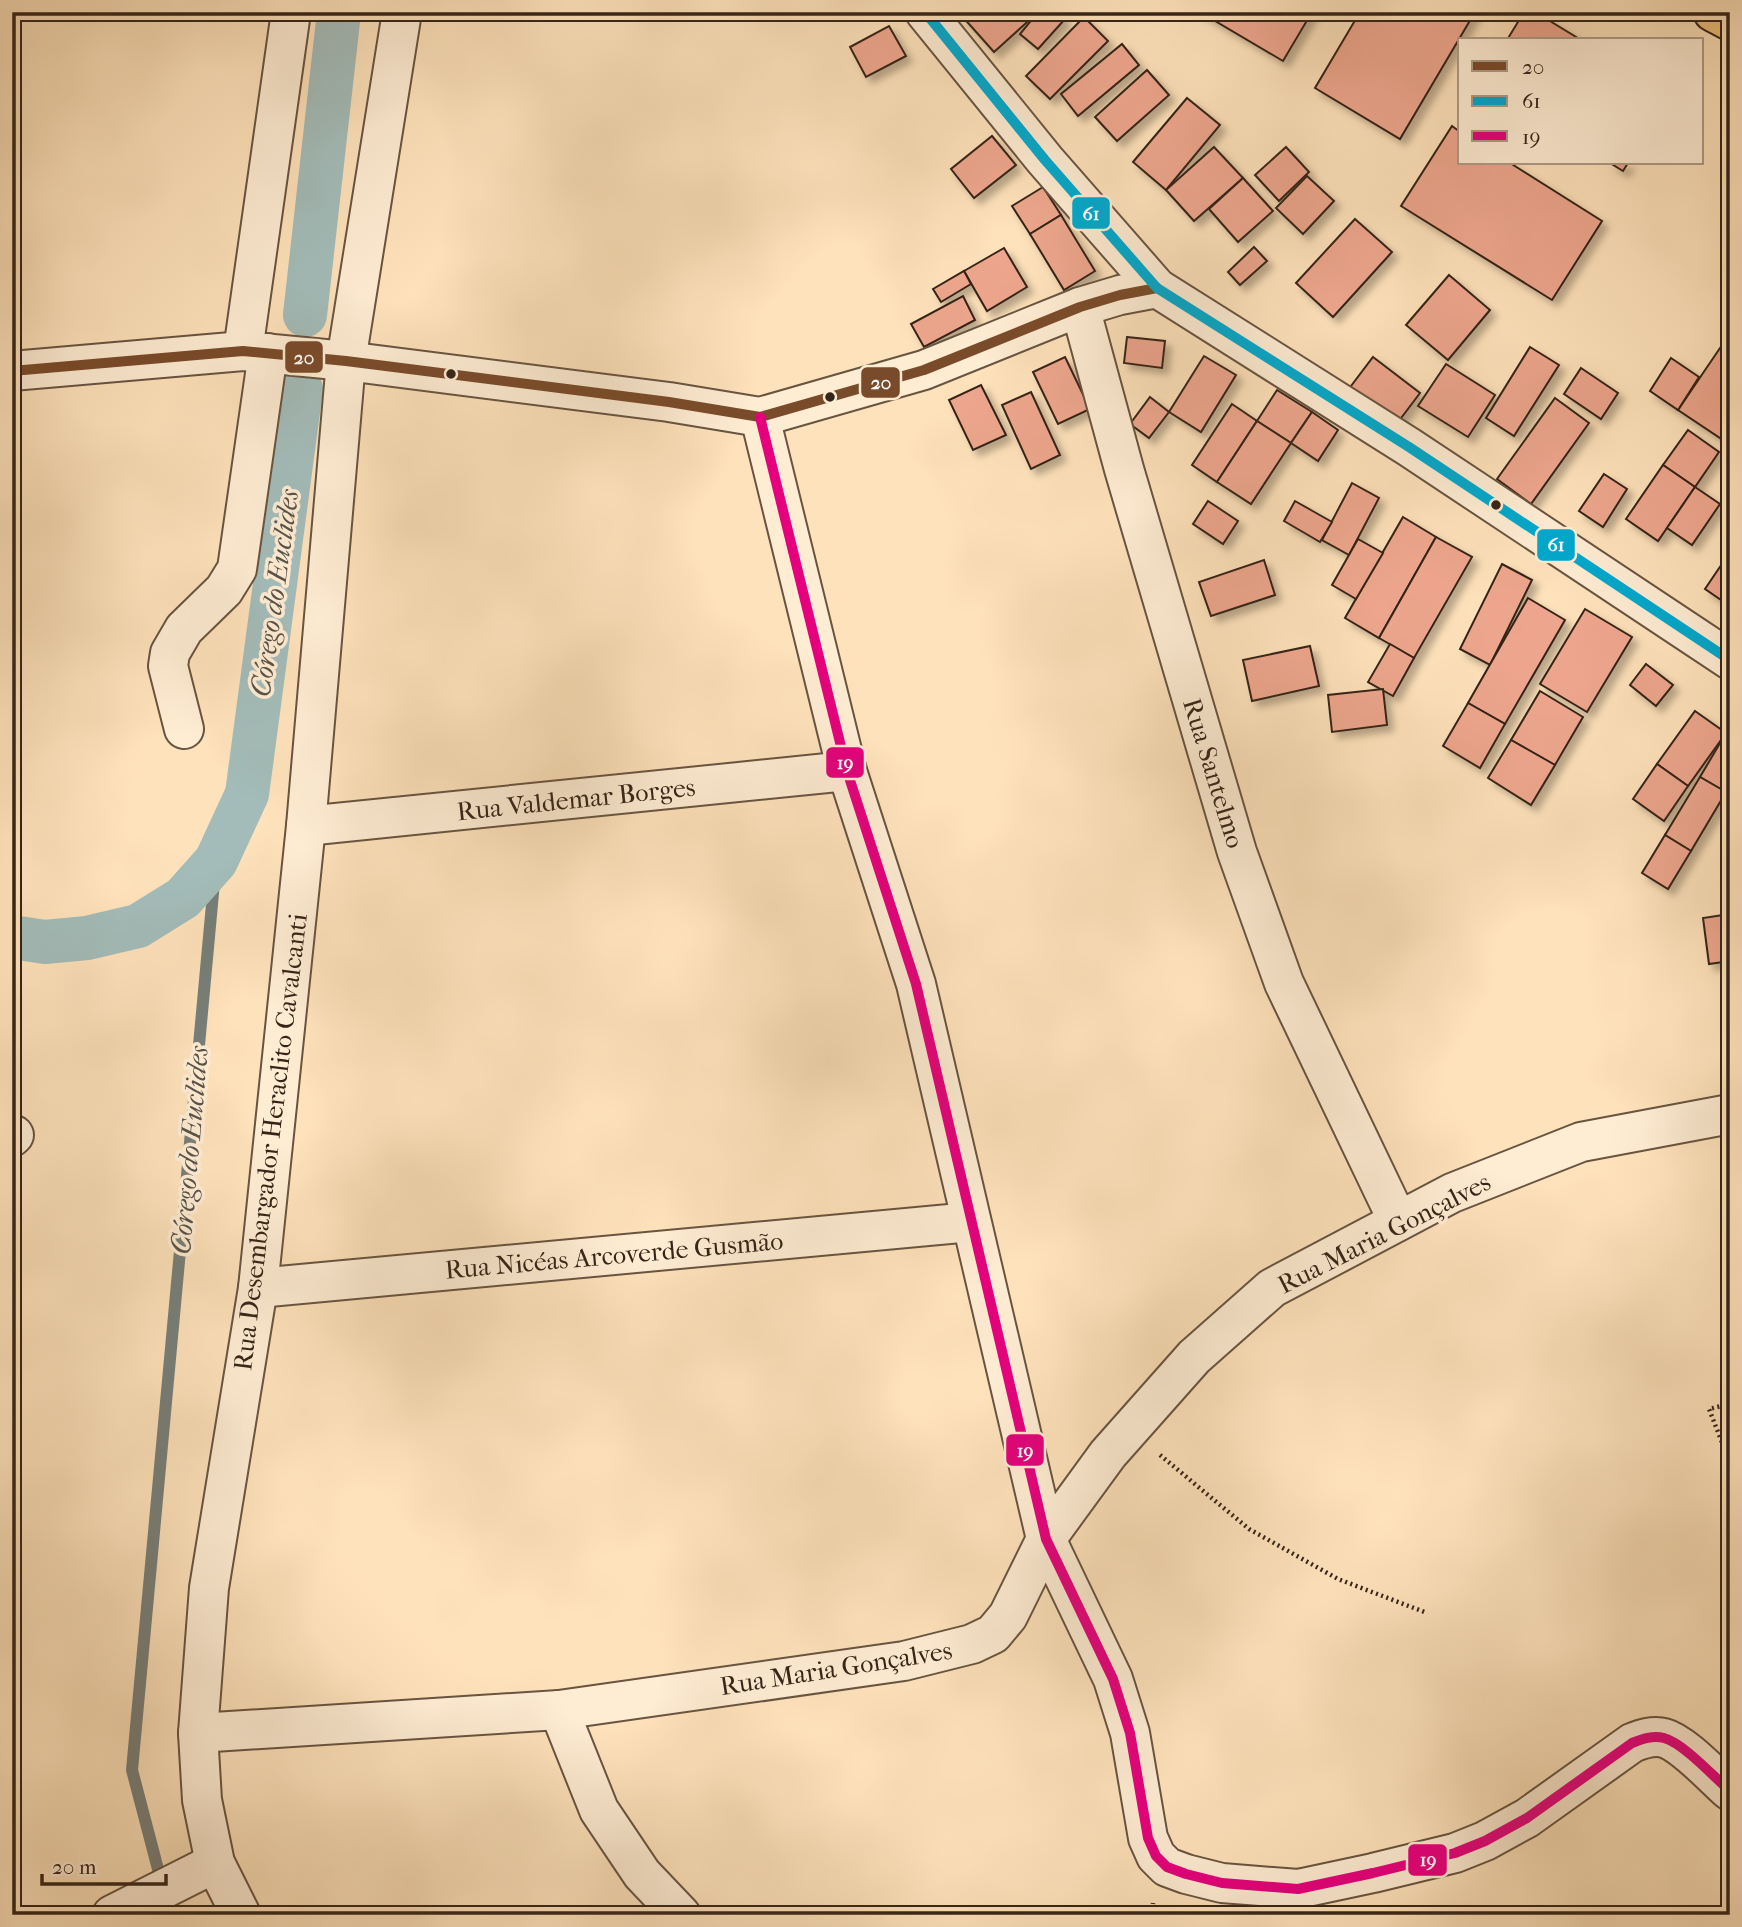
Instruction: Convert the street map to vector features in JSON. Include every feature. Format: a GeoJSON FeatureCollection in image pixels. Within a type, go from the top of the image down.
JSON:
{"type":"FeatureCollection","features":[{"type":"Feature","properties":{"kind":"main road"},"geometry":{"type":"LineString","coordinates":[[1713,12],[1730,21]]}},
{"type":"Feature","properties":{"kind":"street"},"geometry":{"type":"LineString","coordinates":[[184,729],[168,666],[170,653],[184,629],[224,590],[237,569],[255,352],[291,12]]}},
{"type":"Feature","properties":{"kind":"street","name":"Rua Desembargador Heraclito Cavalcanti"},"geometry":{"type":"LineString","coordinates":[[242,1915],[201,1870],[202,1800],[198,1733],[209,1588],[258,1288],[306,826],[346,360],[402,12]]}},
{"type":"Feature","properties":{"kind":"street"},"geometry":{"type":"LineString","coordinates":[[925,12],[1045,160],[1157,288],[1409,447],[1730,660]]}},
{"type":"Feature","properties":{"kind":"street"},"geometry":{"type":"LineString","coordinates":[[12,371],[255,352],[346,360],[668,402],[760,417],[924,370],[1080,307],[1157,288]]}},
{"type":"Feature","properties":{"kind":"street","name":"Rua Santelmo"},"geometry":{"type":"LineString","coordinates":[[1080,307],[1124,469],[1237,852],[1284,983],[1398,1221]]}},
{"type":"Feature","properties":{"kind":"street"},"geometry":{"type":"LineString","coordinates":[[760,417],[846,771],[916,984],[1046,1539],[1113,1679],[1130,1733],[1148,1838],[1156,1857],[1167,1867],[1222,1883],[1298,1889],[1455,1853],[1485,1841],[1527,1818],[1632,1743],[1644,1738],[1663,1737],[1672,1741],[1730,1791]]}},
{"type":"Feature","properties":{"kind":"street","name":"Rua Valdemar Borges"},"geometry":{"type":"LineString","coordinates":[[306,826],[846,771]]}},
{"type":"Feature","properties":{"kind":"street","name":"Rua Maria Gonçalves"},"geometry":{"type":"LineString","coordinates":[[198,1733],[559,1710],[904,1661],[972,1644],[993,1634],[1008,1616],[1046,1539],[1108,1454],[1194,1357],[1272,1287],[1451,1193],[1581,1142],[1730,1114]]}},
{"type":"Feature","properties":{"kind":"street","name":"Rua Nicéas Arcoverde Gusmão"},"geometry":{"type":"LineString","coordinates":[[258,1288],[971,1223]]}},
{"type":"Feature","properties":{"kind":"street"},"geometry":{"type":"LineString","coordinates":[[559,1710],[599,1810],[642,1874],[681,1915]]}},
{"type":"Feature","properties":{"kind":"street"},"geometry":{"type":"LineString","coordinates":[[125,1908],[201,1870]]}},
{"type":"Feature","properties":{"kind":"path"},"geometry":{"type":"LineString","coordinates":[[1730,1404],[1709,1409],[1730,1463]]}},
{"type":"Feature","properties":{"kind":"path"},"geometry":{"type":"LineString","coordinates":[[1129,1430],[1249,1529],[1338,1579],[1427,1613]]}},
{"type":"Feature","properties":{"kind":"building"},"geometry":{"type":"Polygon","coordinates":[[[964,12],[1036,14],[994,52],[961,15],[964,12]]]}},
{"type":"Feature","properties":{"kind":"building"},"geometry":{"type":"Polygon","coordinates":[[[1038,12],[1057,12],[1065,19],[1038,49],[1020,34],[1038,12]]]}},
{"type":"Feature","properties":{"kind":"building"},"geometry":{"type":"Polygon","coordinates":[[[1200,12],[1312,12],[1283,61],[1200,12]]]}},
{"type":"Feature","properties":{"kind":"building"},"geometry":{"type":"Polygon","coordinates":[[[1360,12],[1475,12],[1400,139],[1315,88],[1360,12]]]}},
{"type":"Feature","properties":{"kind":"building"},"geometry":{"type":"Polygon","coordinates":[[[1524,12],[1535,12],[1578,38],[1508,38],[1524,12]]]}},
{"type":"Feature","properties":{"kind":"building"},"geometry":{"type":"Polygon","coordinates":[[[1084,17],[1108,41],[1050,99],[1026,76],[1084,17]]]}},
{"type":"Feature","properties":{"kind":"building"},"geometry":{"type":"Polygon","coordinates":[[[889,26],[906,56],[866,77],[850,47],[889,26]]]}},
{"type":"Feature","properties":{"kind":"building"},"geometry":{"type":"Polygon","coordinates":[[[1122,44],[1139,65],[1078,116],[1061,94],[1122,44]]]}},
{"type":"Feature","properties":{"kind":"building"},"geometry":{"type":"Polygon","coordinates":[[[1147,70],[1169,95],[1117,141],[1095,117],[1147,70]]]}},
{"type":"Feature","properties":{"kind":"building"},"geometry":{"type":"Polygon","coordinates":[[[1187,98],[1220,125],[1166,190],[1133,162],[1187,98]]]}},
{"type":"Feature","properties":{"kind":"building"},"geometry":{"type":"Polygon","coordinates":[[[1452,126],[1458,130],[1458,164],[1512,164],[1602,221],[1552,300],[1401,206],[1452,126]]]}},
{"type":"Feature","properties":{"kind":"building"},"geometry":{"type":"Polygon","coordinates":[[[992,136],[1016,165],[974,198],[951,169],[992,136]]]}},
{"type":"Feature","properties":{"kind":"building"},"geometry":{"type":"Polygon","coordinates":[[[1214,147],[1243,178],[1194,221],[1166,190],[1214,147]]]}},
{"type":"Feature","properties":{"kind":"building"},"geometry":{"type":"Polygon","coordinates":[[[1286,147],[1309,172],[1279,201],[1255,175],[1286,147]]]}},
{"type":"Feature","properties":{"kind":"building"},"geometry":{"type":"Polygon","coordinates":[[[1612,164],[1627,164],[1623,171],[1612,164]]]}},
{"type":"Feature","properties":{"kind":"building"},"geometry":{"type":"Polygon","coordinates":[[[1307,176],[1334,201],[1303,234],[1276,208],[1307,176]]]}},
{"type":"Feature","properties":{"kind":"building"},"geometry":{"type":"Polygon","coordinates":[[[1243,178],[1273,211],[1238,242],[1209,209],[1243,178]]]}},
{"type":"Feature","properties":{"kind":"building"},"geometry":{"type":"Polygon","coordinates":[[[1043,187],[1061,215],[1030,234],[1012,206],[1043,187]]]}},
{"type":"Feature","properties":{"kind":"building"},"geometry":{"type":"Polygon","coordinates":[[[1061,215],[1095,271],[1064,290],[1030,234],[1061,215]]]}},
{"type":"Feature","properties":{"kind":"building"},"geometry":{"type":"Polygon","coordinates":[[[1355,219],[1392,252],[1333,317],[1296,283],[1355,219]]]}},
{"type":"Feature","properties":{"kind":"building"},"geometry":{"type":"Polygon","coordinates":[[[1254,247],[1267,261],[1240,285],[1228,272],[1254,247]]]}},
{"type":"Feature","properties":{"kind":"building"},"geometry":{"type":"Polygon","coordinates":[[[1004,248],[1027,287],[987,311],[964,271],[1004,248]]]}},
{"type":"Feature","properties":{"kind":"building"},"geometry":{"type":"Polygon","coordinates":[[[964,271],[971,284],[941,302],[933,289],[964,271]]]}},
{"type":"Feature","properties":{"kind":"building"},"geometry":{"type":"Polygon","coordinates":[[[1449,275],[1490,310],[1448,360],[1406,325],[1449,275]]]}},
{"type":"Feature","properties":{"kind":"building"},"geometry":{"type":"Polygon","coordinates":[[[963,296],[975,320],[924,347],[911,324],[963,296]]]}},
{"type":"Feature","properties":{"kind":"building"},"geometry":{"type":"Polygon","coordinates":[[[1127,337],[1165,341],[1162,368],[1124,363],[1127,337]]]}},
{"type":"Feature","properties":{"kind":"building"},"geometry":{"type":"Polygon","coordinates":[[[1530,347],[1559,365],[1514,436],[1486,418],[1530,347]]]}},
{"type":"Feature","properties":{"kind":"building"},"geometry":{"type":"Polygon","coordinates":[[[1720,348],[1730,354],[1730,436],[1726,442],[1678,410],[1720,348]]]}},
{"type":"Feature","properties":{"kind":"building"},"geometry":{"type":"Polygon","coordinates":[[[1204,356],[1236,375],[1201,432],[1169,412],[1204,356]]]}},
{"type":"Feature","properties":{"kind":"building"},"geometry":{"type":"Polygon","coordinates":[[[1065,357],[1090,409],[1058,424],[1033,372],[1065,357]]]}},
{"type":"Feature","properties":{"kind":"building"},"geometry":{"type":"Polygon","coordinates":[[[1373,357],[1420,393],[1395,426],[1348,390],[1373,357]]]}},
{"type":"Feature","properties":{"kind":"building"},"geometry":{"type":"Polygon","coordinates":[[[1671,358],[1699,377],[1678,410],[1650,391],[1671,358]]]}},
{"type":"Feature","properties":{"kind":"building"},"geometry":{"type":"Polygon","coordinates":[[[1446,364],[1495,395],[1468,437],[1418,406],[1446,364]]]}},
{"type":"Feature","properties":{"kind":"building"},"geometry":{"type":"Polygon","coordinates":[[[1581,368],[1618,393],[1601,419],[1564,394],[1581,368]]]}},
{"type":"Feature","properties":{"kind":"building"},"geometry":{"type":"Polygon","coordinates":[[[981,385],[1006,435],[973,450],[949,400],[981,385]]]}},
{"type":"Feature","properties":{"kind":"building"},"geometry":{"type":"Polygon","coordinates":[[[1277,390],[1312,412],[1291,443],[1257,421],[1277,390]]]}},
{"type":"Feature","properties":{"kind":"building"},"geometry":{"type":"Polygon","coordinates":[[[1031,392],[1060,455],[1031,469],[1002,405],[1031,392]]]}},
{"type":"Feature","properties":{"kind":"building"},"geometry":{"type":"Polygon","coordinates":[[[1150,397],[1169,412],[1149,438],[1130,424],[1150,397]]]}},
{"type":"Feature","properties":{"kind":"building"},"geometry":{"type":"Polygon","coordinates":[[[1555,398],[1589,423],[1531,504],[1497,479],[1555,398]]]}},
{"type":"Feature","properties":{"kind":"building"},"geometry":{"type":"Polygon","coordinates":[[[1232,404],[1257,421],[1217,482],[1192,465],[1232,404]]]}},
{"type":"Feature","properties":{"kind":"building"},"geometry":{"type":"Polygon","coordinates":[[[1312,412],[1338,430],[1318,461],[1291,443],[1312,412]]]}},
{"type":"Feature","properties":{"kind":"building"},"geometry":{"type":"Polygon","coordinates":[[[1257,421],[1291,443],[1251,504],[1217,482],[1257,421]]]}},
{"type":"Feature","properties":{"kind":"building"},"geometry":{"type":"Polygon","coordinates":[[[1688,430],[1719,452],[1695,487],[1663,465],[1688,430]]]}},
{"type":"Feature","properties":{"kind":"building"},"geometry":{"type":"Polygon","coordinates":[[[1663,465],[1695,487],[1658,541],[1626,519],[1663,465]]]}},
{"type":"Feature","properties":{"kind":"building"},"geometry":{"type":"Polygon","coordinates":[[[1604,474],[1627,489],[1603,527],[1579,511],[1604,474]]]}},
{"type":"Feature","properties":{"kind":"building"},"geometry":{"type":"Polygon","coordinates":[[[1352,483],[1379,498],[1349,555],[1322,540],[1352,483]]]}},
{"type":"Feature","properties":{"kind":"building"},"geometry":{"type":"Polygon","coordinates":[[[1695,487],[1720,504],[1692,545],[1667,528],[1695,487]]]}},
{"type":"Feature","properties":{"kind":"building"},"geometry":{"type":"Polygon","coordinates":[[[1208,501],[1238,521],[1223,544],[1193,524],[1208,501]]]}},
{"type":"Feature","properties":{"kind":"building"},"geometry":{"type":"Polygon","coordinates":[[[1295,501],[1332,522],[1320,542],[1284,521],[1295,501]]]}},
{"type":"Feature","properties":{"kind":"building"},"geometry":{"type":"Polygon","coordinates":[[[1403,517],[1436,537],[1379,638],[1345,618],[1403,517]]]}},
{"type":"Feature","properties":{"kind":"building"},"geometry":{"type":"Polygon","coordinates":[[[1436,537],[1472,557],[1414,658],[1379,638],[1436,537]]]}},
{"type":"Feature","properties":{"kind":"building"},"geometry":{"type":"Polygon","coordinates":[[[1358,539],[1383,553],[1356,599],[1332,585],[1358,539]]]}},
{"type":"Feature","properties":{"kind":"building"},"geometry":{"type":"Polygon","coordinates":[[[1730,552],[1730,606],[1705,589],[1730,552]]]}},
{"type":"Feature","properties":{"kind":"building"},"geometry":{"type":"Polygon","coordinates":[[[1264,560],[1275,595],[1211,616],[1199,582],[1264,560]]]}},
{"type":"Feature","properties":{"kind":"building"},"geometry":{"type":"Polygon","coordinates":[[[1502,564],[1532,580],[1490,665],[1460,649],[1502,564]]]}},
{"type":"Feature","properties":{"kind":"building"},"geometry":{"type":"Polygon","coordinates":[[[1528,598],[1565,620],[1505,724],[1468,703],[1528,598]]]}},
{"type":"Feature","properties":{"kind":"building"},"geometry":{"type":"Polygon","coordinates":[[[1585,609],[1632,637],[1587,712],[1540,684],[1585,609]]]}},
{"type":"Feature","properties":{"kind":"building"},"geometry":{"type":"Polygon","coordinates":[[[1390,644],[1414,658],[1393,696],[1368,682],[1390,644]]]}},
{"type":"Feature","properties":{"kind":"building"},"geometry":{"type":"Polygon","coordinates":[[[1310,646],[1319,686],[1252,701],[1243,660],[1310,646]]]}},
{"type":"Feature","properties":{"kind":"building"},"geometry":{"type":"Polygon","coordinates":[[[1646,664],[1673,685],[1656,706],[1630,685],[1646,664]]]}},
{"type":"Feature","properties":{"kind":"building"},"geometry":{"type":"Polygon","coordinates":[[[1383,689],[1387,725],[1332,732],[1328,695],[1383,689]]]}},
{"type":"Feature","properties":{"kind":"building"},"geometry":{"type":"Polygon","coordinates":[[[1540,691],[1583,717],[1555,765],[1511,740],[1540,691]]]}},
{"type":"Feature","properties":{"kind":"building"},"geometry":{"type":"Polygon","coordinates":[[[1468,703],[1505,724],[1480,768],[1443,746],[1468,703]]]}},
{"type":"Feature","properties":{"kind":"building"},"geometry":{"type":"Polygon","coordinates":[[[1695,711],[1726,733],[1688,786],[1657,764],[1695,711]]]}},
{"type":"Feature","properties":{"kind":"building"},"geometry":{"type":"Polygon","coordinates":[[[1723,738],[1730,742],[1730,786],[1726,792],[1700,777],[1723,738]]]}},
{"type":"Feature","properties":{"kind":"building"},"geometry":{"type":"Polygon","coordinates":[[[1511,740],[1555,765],[1531,805],[1488,778],[1511,740]]]}},
{"type":"Feature","properties":{"kind":"building"},"geometry":{"type":"Polygon","coordinates":[[[1657,764],[1688,786],[1664,821],[1633,799],[1657,764]]]}},
{"type":"Feature","properties":{"kind":"building"},"geometry":{"type":"Polygon","coordinates":[[[1700,777],[1726,792],[1691,851],[1665,835],[1700,777]]]}},
{"type":"Feature","properties":{"kind":"building"},"geometry":{"type":"Polygon","coordinates":[[[1665,835],[1691,851],[1668,889],[1642,873],[1665,835]]]}},
{"type":"Feature","properties":{"kind":"building"},"geometry":{"type":"Polygon","coordinates":[[[1730,914],[1730,961],[1709,964],[1703,918],[1730,914]]]}},
{"type":"Feature","properties":{"kind":"waterway","name":"Córego do Euclides"},"geometry":{"type":"LineString","coordinates":[[305,315],[339,12]]}},
{"type":"Feature","properties":{"kind":"waterway","name":"Córego do Euclides"},"geometry":{"type":"LineString","coordinates":[[12,937],[45,942],[87,938],[138,926],[183,898],[216,861],[247,794],[301,389]]}},
{"type":"Feature","properties":{"kind":"waterway","name":"Córego do Euclides"},"geometry":{"type":"LineString","coordinates":[[170,1915],[132,1770],[216,861]]}},
{"type":"Feature","properties":{"kind":"transit line","name":"61"},"geometry":{"type":"LineString","coordinates":[[925,12],[1045,160],[1157,288],[1409,447],[1730,660]]}},
{"type":"Feature","properties":{"kind":"transit line","name":"20"},"geometry":{"type":"LineString","coordinates":[[12,371],[243,351],[346,361],[669,402],[760,417],[924,370],[1080,307],[1157,288]]}},
{"type":"Feature","properties":{"kind":"transit line","name":"19"},"geometry":{"type":"LineString","coordinates":[[760,417],[847,771],[916,984],[1046,1539],[1113,1679],[1130,1733],[1148,1838],[1156,1856],[1167,1867],[1222,1883],[1298,1889],[1373,1873],[1455,1853],[1485,1841],[1527,1818],[1632,1743],[1652,1737],[1664,1738],[1680,1746],[1730,1791]]}}]}
